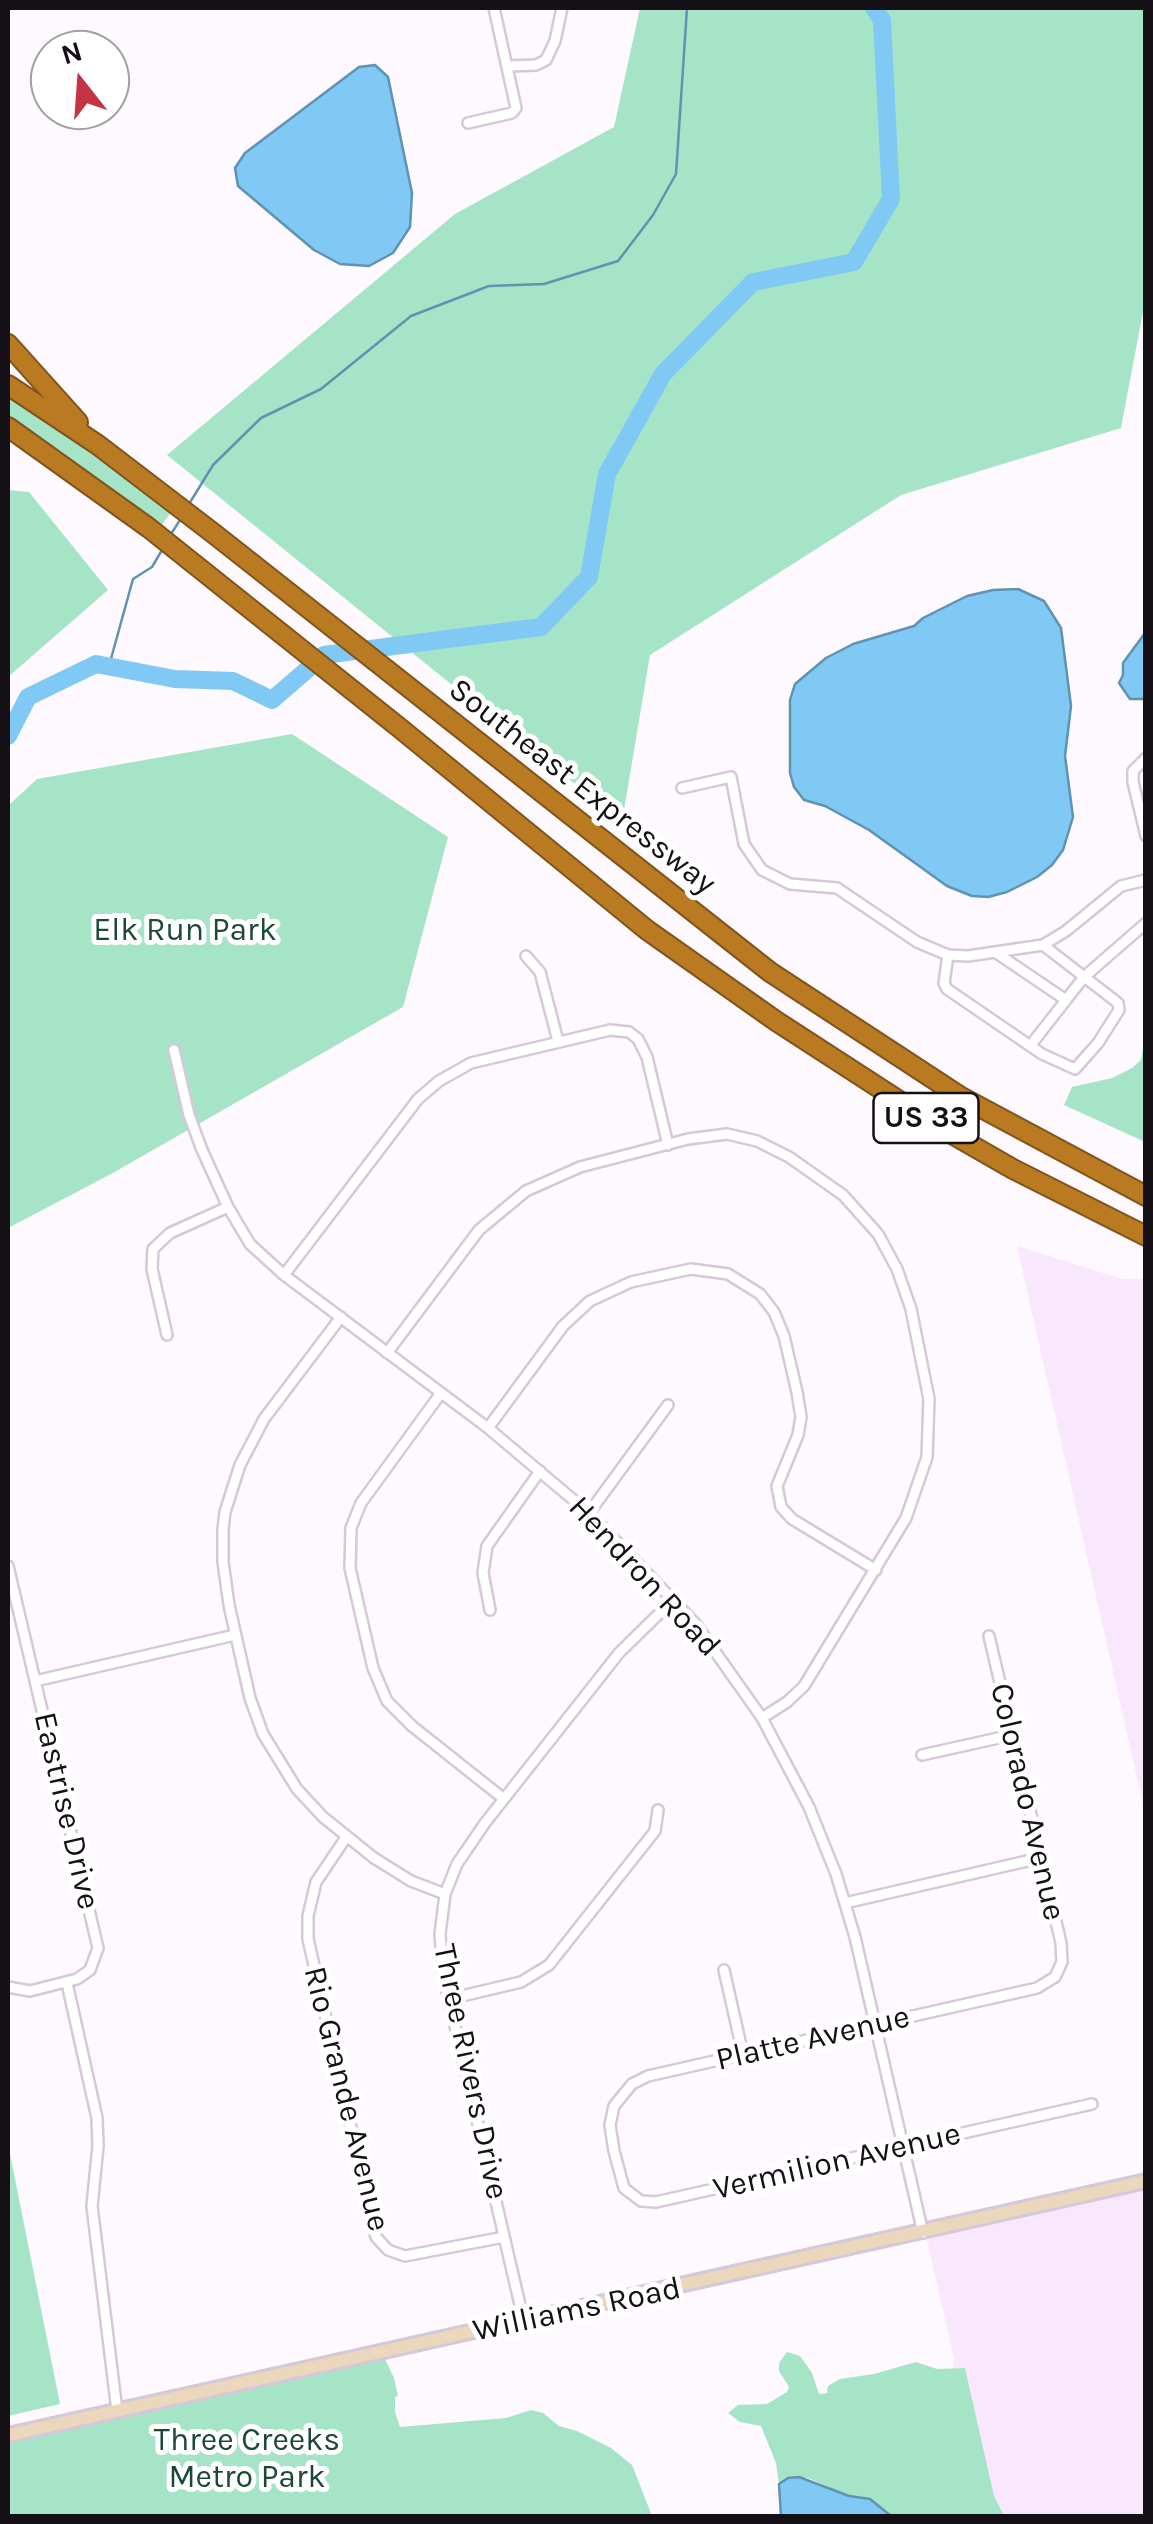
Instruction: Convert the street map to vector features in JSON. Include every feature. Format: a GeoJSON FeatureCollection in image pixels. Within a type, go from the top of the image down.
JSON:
{"type":"FeatureCollection","features":[{"type":"Feature","properties":{"kind":"highway"},"geometry":{"type":"LineString","coordinates":[[8,344],[98,445]]}},
{"type":"Feature","properties":{"kind":"highway","name":"Southeast Expressway"},"geometry":{"type":"LineString","coordinates":[[8,385],[98,445],[714,930],[840,1020],[961,1098],[1146,1196]]}},
{"type":"Feature","properties":{"kind":"highway","name":"Southeast Expressway"},"geometry":{"type":"LineString","coordinates":[[8,427],[148,528],[647,930],[776,1022],[1013,1170],[1146,1236]]}},
{"type":"Feature","properties":{"kind":"highway"},"geometry":{"type":"LineString","coordinates":[[8,443],[70,470]]}},
{"type":"Feature","properties":{"kind":"main road","name":"Williams Road"},"geometry":{"type":"LineString","coordinates":[[8,2435],[1146,2181]]}},
{"type":"Feature","properties":{"kind":"street"},"geometry":{"type":"LineString","coordinates":[[468,123],[515,111],[517,103],[494,8]]}},
{"type":"Feature","properties":{"kind":"street"},"geometry":{"type":"LineString","coordinates":[[508,66],[536,65],[546,60],[555,41],[562,8]]}},
{"type":"Feature","properties":{"kind":"street"},"geometry":{"type":"LineString","coordinates":[[1146,758],[1133,776],[1146,836]]}},
{"type":"Feature","properties":{"kind":"street"},"geometry":{"type":"LineString","coordinates":[[682,788],[730,778],[744,844],[762,870],[790,884],[837,888],[918,942],[948,954],[1043,945],[1121,886],[1146,880]]}},
{"type":"Feature","properties":{"kind":"street"},"geometry":{"type":"LineString","coordinates":[[1030,1046],[1084,977],[1146,924]]}},
{"type":"Feature","properties":{"kind":"street"},"geometry":{"type":"LineString","coordinates":[[948,954],[944,984],[947,990],[1030,1046],[1075,1070],[1119,1010],[1114,998],[1043,945]]}},
{"type":"Feature","properties":{"kind":"street"},"geometry":{"type":"LineString","coordinates":[[995,952],[1066,1000]]}},
{"type":"Feature","properties":{"kind":"street"},"geometry":{"type":"LineString","coordinates":[[526,956],[540,972],[558,1041]]}},
{"type":"Feature","properties":{"kind":"street"},"geometry":{"type":"LineString","coordinates":[[284,1276],[400,1121],[427,1091],[471,1063],[622,1030],[634,1035],[647,1057],[668,1145]]}},
{"type":"Feature","properties":{"kind":"street","name":"Hendron Road"},"geometry":{"type":"LineString","coordinates":[[174,1050],[189,1115],[228,1207],[250,1244],[284,1276],[488,1428],[589,1513],[695,1622],[762,1718],[809,1807],[844,1903],[924,2233]]}},
{"type":"Feature","properties":{"kind":"street"},"geometry":{"type":"LineString","coordinates":[[386,1353],[461,1251],[500,1210],[526,1191],[563,1173],[701,1137],[742,1136],[814,1173],[855,1207],[891,1257],[911,1309],[926,1374],[930,1426],[922,1479],[906,1518],[804,1686],[762,1718]]}},
{"type":"Feature","properties":{"kind":"street"},"geometry":{"type":"LineString","coordinates":[[167,1335],[152,1269],[153,1248],[170,1233],[228,1207]]}},
{"type":"Feature","properties":{"kind":"street"},"geometry":{"type":"LineString","coordinates":[[488,1428],[572,1316],[602,1293],[631,1282],[705,1269],[728,1274],[760,1294],[780,1324],[800,1412],[795,1448],[776,1486],[779,1502],[792,1519],[876,1570]]}},
{"type":"Feature","properties":{"kind":"street"},"geometry":{"type":"LineString","coordinates":[[341,1317],[264,1419],[240,1465],[225,1512],[225,1581],[262,1734],[297,1789],[391,1870],[445,1894]]}},
{"type":"Feature","properties":{"kind":"street"},"geometry":{"type":"LineString","coordinates":[[441,1393],[361,1504],[352,1528],[350,1568],[373,1668],[388,1700],[412,1726],[504,1799]]}},
{"type":"Feature","properties":{"kind":"street"},"geometry":{"type":"LineString","coordinates":[[589,1513],[668,1406]]}},
{"type":"Feature","properties":{"kind":"street"},"geometry":{"type":"LineString","coordinates":[[490,1610],[482,1573],[486,1546],[540,1471]]}},
{"type":"Feature","properties":{"kind":"street","name":"Eastrise Drive"},"geometry":{"type":"LineString","coordinates":[[8,1566],[98,1948],[90,1970],[67,1983]]}},
{"type":"Feature","properties":{"kind":"street","name":"Three Rivers Drive"},"geometry":{"type":"LineString","coordinates":[[524,2322],[449,2000],[441,1953],[445,1894],[468,1845],[619,1652],[674,1600]]}},
{"type":"Feature","properties":{"kind":"street"},"geometry":{"type":"LineString","coordinates":[[35,1681],[235,1635]]}},
{"type":"Feature","properties":{"kind":"street","name":"Colorado Avenue"},"geometry":{"type":"LineString","coordinates":[[989,1636],[1060,1944],[1060,1968]]}},
{"type":"Feature","properties":{"kind":"street"},"geometry":{"type":"LineString","coordinates":[[922,1755],[1012,1735]]}},
{"type":"Feature","properties":{"kind":"street"},"geometry":{"type":"LineString","coordinates":[[449,2000],[541,1973],[655,1831],[658,1810]]}},
{"type":"Feature","properties":{"kind":"street","name":"Rio Grande Avenue"},"geometry":{"type":"LineString","coordinates":[[347,1836],[316,1882],[309,1906],[308,1938],[376,2237],[396,2254],[414,2256],[504,2237]]}},
{"type":"Feature","properties":{"kind":"street"},"geometry":{"type":"LineString","coordinates":[[844,1903],[1040,1858]]}},
{"type":"Feature","properties":{"kind":"street","name":"Platte Avenue"},"geometry":{"type":"LineString","coordinates":[[614,2151],[612,2115],[618,2099],[632,2084],[658,2073],[1037,1988],[1052,1980],[1060,1968]]}},
{"type":"Feature","properties":{"kind":"street"},"geometry":{"type":"LineString","coordinates":[[724,1970],[743,2054]]}},
{"type":"Feature","properties":{"kind":"street"},"geometry":{"type":"LineString","coordinates":[[8,1987],[30,1991],[67,1983],[97,2118],[93,2228],[117,2410]]}},
{"type":"Feature","properties":{"kind":"street","name":"Vermilion Avenue"},"geometry":{"type":"LineString","coordinates":[[614,2151],[624,2188],[635,2198],[648,2202],[1092,2104]]}},
{"type":"Feature","properties":{"kind":"shaded area"},"geometry":{"type":"Polygon","coordinates":[[[1017,1246],[1122,1279],[1145,1279],[1145,1813],[1017,1246]]]}},
{"type":"Feature","properties":{"kind":"shaded area"},"geometry":{"type":"Polygon","coordinates":[[[1145,2187],[1145,2516],[1004,2516],[994,2496],[965,2369],[952,2367],[954,2359],[927,2239],[1145,2187]]]}},
{"type":"Feature","properties":{"kind":"green space"},"geometry":{"type":"Polygon","coordinates":[[[640,8],[872,8],[881,18],[881,8],[1145,8],[1145,301],[1121,428],[901,495],[650,655],[622,822],[167,455],[455,214],[614,127],[640,8]]]}},
{"type":"Feature","properties":{"kind":"green space"},"geometry":{"type":"Polygon","coordinates":[[[8,393],[79,439],[172,511],[160,527],[8,420],[8,393]]]}},
{"type":"Feature","properties":{"kind":"green space"},"geometry":{"type":"Polygon","coordinates":[[[8,490],[29,492],[108,590],[8,677],[8,490]]]}},
{"type":"Feature","properties":{"kind":"green space","name":"Elk Run Park"},"geometry":{"type":"Polygon","coordinates":[[[292,734],[448,837],[403,1007],[111,1174],[8,1228],[8,806],[37,779],[292,734]]]}},
{"type":"Feature","properties":{"kind":"green space"},"geometry":{"type":"Polygon","coordinates":[[[1145,1036],[1145,1142],[1064,1105],[1072,1087],[1112,1078],[1132,1068],[1141,1060],[1145,1036]]]}},
{"type":"Feature","properties":{"kind":"green space"},"geometry":{"type":"Polygon","coordinates":[[[8,2144],[60,2404],[8,2416],[8,2144]]]}},
{"type":"Feature","properties":{"kind":"green space"},"geometry":{"type":"Polygon","coordinates":[[[787,2352],[800,2356],[812,2373],[819,2394],[827,2393],[828,2386],[840,2379],[916,2362],[937,2369],[965,2368],[994,2496],[1004,2516],[891,2516],[875,2502],[849,2496],[808,2478],[788,2478],[779,2484],[776,2463],[761,2426],[740,2422],[728,2413],[738,2405],[767,2404],[787,2392],[789,2387],[779,2371],[779,2363],[787,2352]]]}},
{"type":"Feature","properties":{"kind":"green space","name":"Three Creeks Metro Park"},"geometry":{"type":"Polygon","coordinates":[[[385,2359],[398,2396],[395,2412],[400,2427],[506,2418],[531,2410],[543,2413],[559,2426],[611,2448],[632,2465],[652,2516],[8,2516],[8,2442],[385,2359]]]}},
{"type":"Feature","properties":{"kind":"water"},"geometry":{"type":"Polygon","coordinates":[[[375,65],[388,77],[412,193],[410,227],[393,253],[369,266],[340,264],[314,250],[238,186],[235,168],[245,153],[359,67],[375,65]]]}},
{"type":"Feature","properties":{"kind":"water"},"geometry":{"type":"Polygon","coordinates":[[[1018,589],[1044,601],[1061,628],[1071,706],[1065,756],[1073,817],[1063,850],[1037,877],[1007,892],[972,896],[947,886],[869,830],[825,806],[804,800],[790,773],[790,700],[795,684],[826,658],[853,644],[914,626],[967,596],[1018,589]]]}},
{"type":"Feature","properties":{"kind":"water"},"geometry":{"type":"Polygon","coordinates":[[[1145,633],[1145,699],[1130,699],[1119,683],[1123,663],[1145,633]]]}},
{"type":"Feature","properties":{"kind":"water"},"geometry":{"type":"Polygon","coordinates":[[[799,2477],[849,2496],[870,2499],[891,2516],[781,2516],[779,2484],[799,2477]]]}},
{"type":"Feature","properties":{"kind":"waterway"},"geometry":{"type":"LineString","coordinates":[[189,504],[213,465],[261,418],[321,389],[411,316],[489,286],[544,284],[618,261],[653,215],[676,174],[687,8]]}},
{"type":"Feature","properties":{"kind":"waterway"},"geometry":{"type":"LineString","coordinates":[[8,736],[28,697],[96,664],[175,679],[233,681],[272,700],[324,655],[541,627],[589,577],[607,474],[663,374],[753,282],[854,262],[891,199],[882,20],[874,8]]}},
{"type":"Feature","properties":{"kind":"waterway"},"geometry":{"type":"LineString","coordinates":[[171,534],[180,520]]}},
{"type":"Feature","properties":{"kind":"waterway"},"geometry":{"type":"LineString","coordinates":[[109,666],[133,579],[152,567],[162,550]]}}]}
